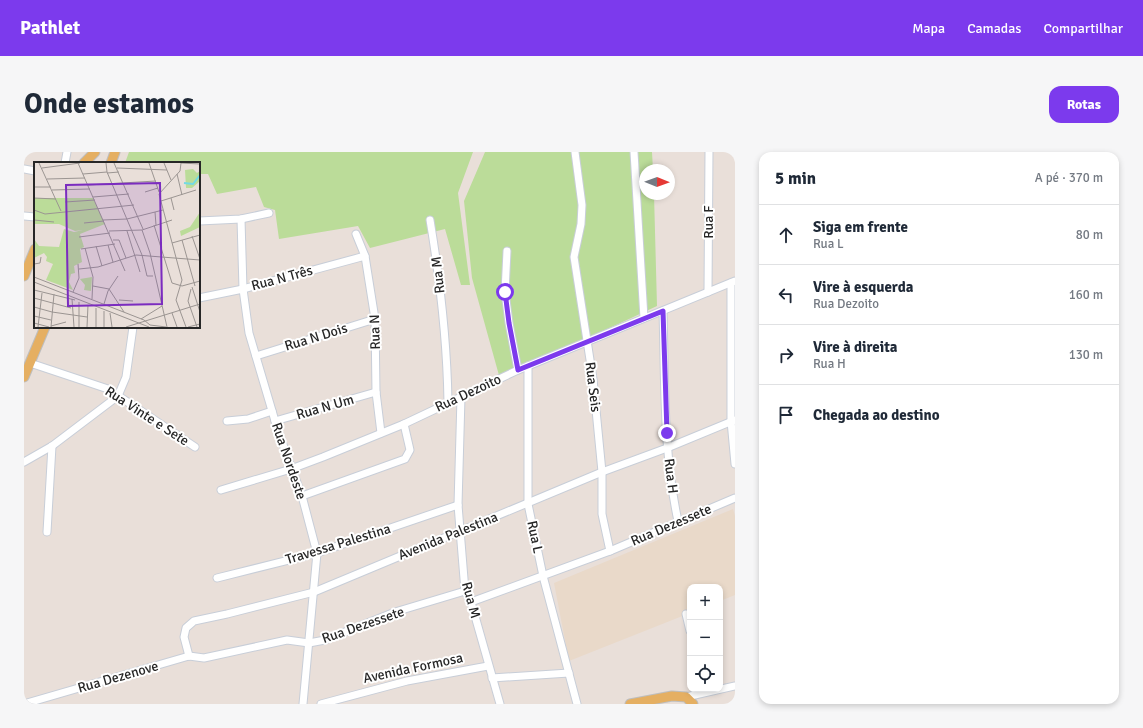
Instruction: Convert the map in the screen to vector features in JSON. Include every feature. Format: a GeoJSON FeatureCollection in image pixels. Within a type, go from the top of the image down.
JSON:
{"type":"FeatureCollection","features":[{"type":"Feature","properties":{"kind":"main road"},"geometry":{"type":"LineString","coordinates":[[85,162],[95,152]]}},
{"type":"Feature","properties":{"kind":"main road"},"geometry":{"type":"LineString","coordinates":[[111,162],[115,152]]}},
{"type":"Feature","properties":{"kind":"main road"},"geometry":{"type":"LineString","coordinates":[[25,272],[34,251]]}},
{"type":"Feature","properties":{"kind":"main road"},"geometry":{"type":"LineString","coordinates":[[24,377],[45,328]]}},
{"type":"Feature","properties":{"kind":"main road"},"geometry":{"type":"LineString","coordinates":[[631,704],[672,696],[690,701]]}},
{"type":"Feature","properties":{"kind":"street"},"geometry":{"type":"LineString","coordinates":[[65,162],[67,152]]}},
{"type":"Feature","properties":{"kind":"street","name":"Rua Seis"},"geometry":{"type":"LineString","coordinates":[[575,152],[582,205],[581,224],[574,256],[588,342],[602,472],[602,514],[610,551]]}},
{"type":"Feature","properties":{"kind":"street"},"geometry":{"type":"LineString","coordinates":[[634,152],[644,318]]}},
{"type":"Feature","properties":{"kind":"street","name":"Rua F"},"geometry":{"type":"LineString","coordinates":[[708,292],[709,152]]}},
{"type":"Feature","properties":{"kind":"street"},"geometry":{"type":"LineString","coordinates":[[24,170],[34,171]]}},
{"type":"Feature","properties":{"kind":"street"},"geometry":{"type":"LineString","coordinates":[[200,221],[241,219],[269,213]]}},
{"type":"Feature","properties":{"kind":"street"},"geometry":{"type":"LineString","coordinates":[[24,216],[34,217]]}},
{"type":"Feature","properties":{"kind":"street","name":"Rua Nordeste"},"geometry":{"type":"LineString","coordinates":[[241,219],[243,289],[249,333],[275,421],[291,469],[302,496],[317,553],[303,704]]}},
{"type":"Feature","properties":{"kind":"street","name":"Rua M"},"geometry":{"type":"LineString","coordinates":[[430,220],[438,268],[447,356],[448,402]]}},
{"type":"Feature","properties":{"kind":"street","name":"Rua N"},"geometry":{"type":"LineString","coordinates":[[356,234],[365,256],[375,319],[376,392],[381,433]]}},
{"type":"Feature","properties":{"kind":"street"},"geometry":{"type":"LineString","coordinates":[[507,251],[505,292],[518,370]]}},
{"type":"Feature","properties":{"kind":"street","name":"Rua N Três"},"geometry":{"type":"LineString","coordinates":[[200,298],[243,289],[365,256]]}},
{"type":"Feature","properties":{"kind":"street"},"geometry":{"type":"LineString","coordinates":[[733,282],[733,420],[735,464]]}},
{"type":"Feature","properties":{"kind":"street","name":"Rua Dezoito"},"geometry":{"type":"LineString","coordinates":[[221,490],[291,469],[404,424],[518,370],[733,282]]}},
{"type":"Feature","properties":{"kind":"street","name":"Rua H"},"geometry":{"type":"LineString","coordinates":[[663,311],[667,448],[672,492],[678,521]]}},
{"type":"Feature","properties":{"kind":"street","name":"Rua N Dois"},"geometry":{"type":"LineString","coordinates":[[256,356],[375,319]]}},
{"type":"Feature","properties":{"kind":"street"},"geometry":{"type":"LineString","coordinates":[[24,462],[52,446],[118,396],[126,378],[133,328]]}},
{"type":"Feature","properties":{"kind":"street","name":"Rua Vinte e Sete"},"geometry":{"type":"LineString","coordinates":[[30,364],[108,389],[195,447]]}},
{"type":"Feature","properties":{"kind":"street","name":"Rua L"},"geometry":{"type":"LineString","coordinates":[[528,366],[528,504],[543,576],[577,704]]}},
{"type":"Feature","properties":{"kind":"street","name":"Rua N Um"},"geometry":{"type":"LineString","coordinates":[[275,421],[376,392]]}},
{"type":"Feature","properties":{"kind":"street","name":"Rua M"},"geometry":{"type":"LineString","coordinates":[[461,397],[458,505],[465,591],[471,602],[500,704]]}},
{"type":"Feature","properties":{"kind":"street"},"geometry":{"type":"LineString","coordinates":[[227,421],[248,420],[272,411]]}},
{"type":"Feature","properties":{"kind":"street","name":"Avenida Palestina"},"geometry":{"type":"LineString","coordinates":[[189,656],[184,637],[186,628],[194,621],[314,592],[602,472],[667,448],[733,420]]}},
{"type":"Feature","properties":{"kind":"street"},"geometry":{"type":"LineString","coordinates":[[302,496],[406,458],[410,450],[404,424]]}},
{"type":"Feature","properties":{"kind":"street"},"geometry":{"type":"LineString","coordinates":[[47,532],[52,446]]}},
{"type":"Feature","properties":{"kind":"street","name":"Rua Dezessete"},"geometry":{"type":"LineString","coordinates":[[471,602],[610,551],[735,498]]}},
{"type":"Feature","properties":{"kind":"street","name":"Travessa Palestina"},"geometry":{"type":"LineString","coordinates":[[217,578],[317,553],[458,505]]}},
{"type":"Feature","properties":{"kind":"street","name":"Rua Dezessete"},"geometry":{"type":"LineString","coordinates":[[189,656],[204,658],[287,640],[309,642],[339,635],[395,612],[465,591]]}},
{"type":"Feature","properties":{"kind":"street"},"geometry":{"type":"LineString","coordinates":[[686,614],[687,620]]}},
{"type":"Feature","properties":{"kind":"street","name":"Rua Dezenove"},"geometry":{"type":"LineString","coordinates":[[24,704],[189,656]]}},
{"type":"Feature","properties":{"kind":"street","name":"Avenida Formosa"},"geometry":{"type":"LineString","coordinates":[[321,704],[407,680],[488,666]]}},
{"type":"Feature","properties":{"kind":"street"},"geometry":{"type":"LineString","coordinates":[[492,678],[569,673]]}},
{"type":"Feature","properties":{"kind":"street"},"geometry":{"type":"LineString","coordinates":[[723,688],[735,686]]}},
{"type":"Feature","properties":{"kind":"street"},"geometry":{"type":"LineString","coordinates":[[690,701],[705,692]]}},
{"type":"Feature","properties":{"kind":"shaded area"},"geometry":{"type":"Polygon","coordinates":[[[733,509],[735,516],[735,595],[723,600],[723,584],[687,584],[687,614],[569,661],[554,583],[733,509]]]}},
{"type":"Feature","properties":{"kind":"green space"},"geometry":{"type":"Polygon","coordinates":[[[129,152],[473,152],[458,193],[470,285],[461,285],[445,229],[370,248],[358,226],[279,239],[275,210],[264,207],[256,187],[217,194],[208,174],[200,174],[200,162],[125,162],[129,152]]]}},
{"type":"Feature","properties":{"kind":"green space"},"geometry":{"type":"Polygon","coordinates":[[[485,152],[652,152],[653,164],[639,164],[639,200],[654,200],[657,306],[500,379],[472,278],[464,201],[485,152]]]}},
{"type":"Feature","properties":{"kind":"route"},"geometry":{"type":"LineString","coordinates":[[505,292],[518,370],[663,311],[667,433]]}}]}
